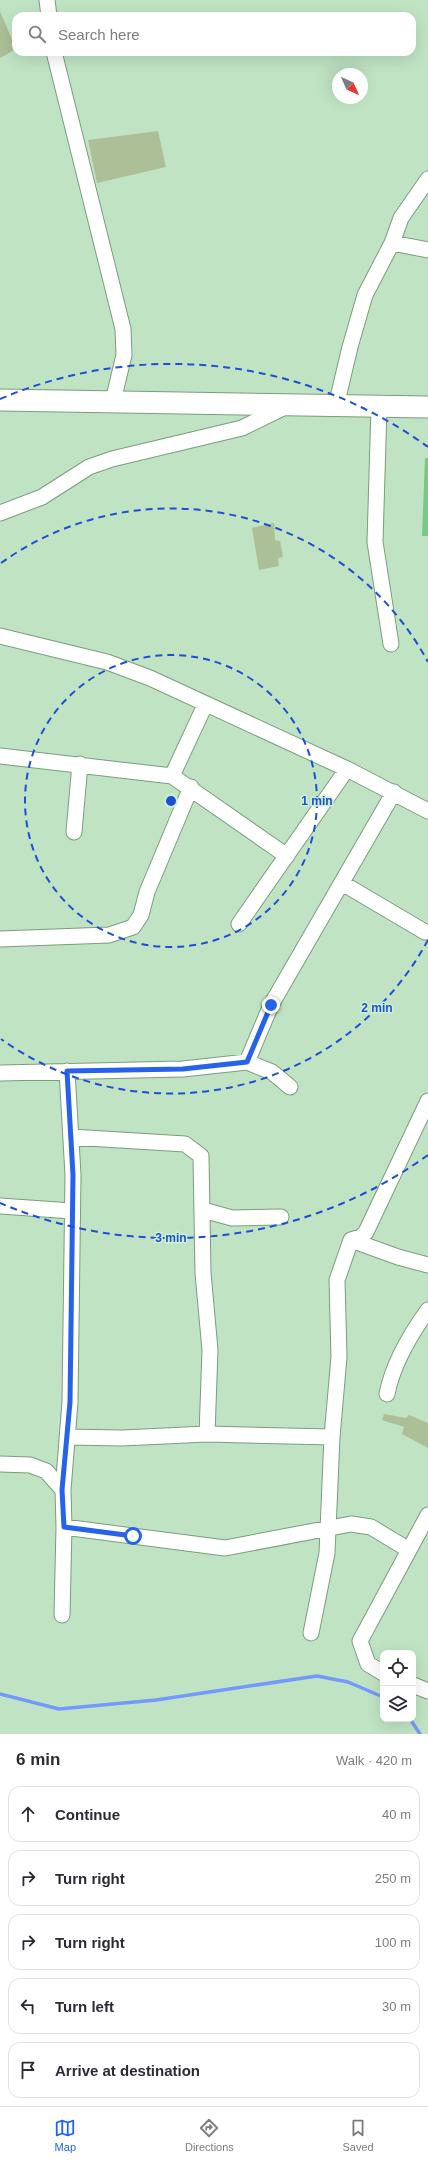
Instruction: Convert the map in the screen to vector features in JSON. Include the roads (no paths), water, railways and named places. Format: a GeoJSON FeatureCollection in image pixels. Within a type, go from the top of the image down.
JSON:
{"type":"FeatureCollection","features":[{"type":"Feature","properties":{"kind":"main road"},"geometry":{"type":"LineString","coordinates":[[0,400],[114,401],[287,406],[428,407]]}},
{"type":"Feature","properties":{"kind":"street"},"geometry":{"type":"LineString","coordinates":[[47,0],[48,12]]}},
{"type":"Feature","properties":{"kind":"street"},"geometry":{"type":"LineString","coordinates":[[55,56],[124,329],[124,355],[114,401]]}},
{"type":"Feature","properties":{"kind":"street"},"geometry":{"type":"LineString","coordinates":[[336,406],[350,347],[365,295],[392,242],[401,218],[428,179]]}},
{"type":"Feature","properties":{"kind":"street"},"geometry":{"type":"LineString","coordinates":[[392,242],[428,250]]}},
{"type":"Feature","properties":{"kind":"street"},"geometry":{"type":"LineString","coordinates":[[0,513],[42,497],[89,467],[112,459],[242,428],[287,406]]}},
{"type":"Feature","properties":{"kind":"street"},"geometry":{"type":"LineString","coordinates":[[379,407],[375,542],[391,644]]}},
{"type":"Feature","properties":{"kind":"street"},"geometry":{"type":"LineString","coordinates":[[0,636],[107,662],[150,678],[205,705],[347,769],[428,810]]}},
{"type":"Feature","properties":{"kind":"street"},"geometry":{"type":"LineString","coordinates":[[172,776],[205,705]]}},
{"type":"Feature","properties":{"kind":"street"},"geometry":{"type":"LineString","coordinates":[[0,756],[80,764],[172,776],[191,787],[287,856]]}},
{"type":"Feature","properties":{"kind":"street"},"geometry":{"type":"LineString","coordinates":[[74,832],[80,764]]}},
{"type":"Feature","properties":{"kind":"street"},"geometry":{"type":"LineString","coordinates":[[239,924],[347,769]]}},
{"type":"Feature","properties":{"kind":"street"},"geometry":{"type":"LineString","coordinates":[[0,939],[109,935],[133,927],[141,915],[147,892],[191,787]]}},
{"type":"Feature","properties":{"kind":"street"},"geometry":{"type":"LineString","coordinates":[[247,1062],[271,1005],[394,792]]}},
{"type":"Feature","properties":{"kind":"street"},"geometry":{"type":"LineString","coordinates":[[342,882],[425,932]]}},
{"type":"Feature","properties":{"kind":"street"},"geometry":{"type":"LineString","coordinates":[[0,1073],[183,1069],[247,1062],[272,1072],[290,1086]]}},
{"type":"Feature","properties":{"kind":"street"},"geometry":{"type":"LineString","coordinates":[[62,1615],[64,1527],[62,1490],[66,1461],[70,1402],[72,1211],[71,1137],[67,1071]]}},
{"type":"Feature","properties":{"kind":"street"},"geometry":{"type":"LineString","coordinates":[[350,1240],[361,1237],[366,1232],[428,1101]]}},
{"type":"Feature","properties":{"kind":"street"},"geometry":{"type":"LineString","coordinates":[[71,1137],[185,1144],[201,1156],[204,1273],[210,1350],[207,1434]]}},
{"type":"Feature","properties":{"kind":"street"},"geometry":{"type":"LineString","coordinates":[[0,1206],[72,1211]]}},
{"type":"Feature","properties":{"kind":"street"},"geometry":{"type":"LineString","coordinates":[[203,1210],[232,1218],[281,1218]]}},
{"type":"Feature","properties":{"kind":"street"},"geometry":{"type":"LineString","coordinates":[[350,1240],[398,1257],[428,1265]]}},
{"type":"Feature","properties":{"kind":"street"},"geometry":{"type":"LineString","coordinates":[[311,1633],[327,1553],[332,1436],[340,1357],[336,1280],[350,1240]]}},
{"type":"Feature","properties":{"kind":"street"},"geometry":{"type":"LineString","coordinates":[[388,1394],[391,1374],[411,1333],[428,1310]]}},
{"type":"Feature","properties":{"kind":"street"},"geometry":{"type":"LineString","coordinates":[[67,1437],[122,1438],[207,1434],[332,1436]]}},
{"type":"Feature","properties":{"kind":"street"},"geometry":{"type":"LineString","coordinates":[[46,1471],[66,1461]]}},
{"type":"Feature","properties":{"kind":"street"},"geometry":{"type":"LineString","coordinates":[[0,1464],[30,1465],[46,1471],[62,1490]]}},
{"type":"Feature","properties":{"kind":"street"},"geometry":{"type":"LineString","coordinates":[[380,1671],[368,1664],[360,1641],[428,1515]]}},
{"type":"Feature","properties":{"kind":"street"},"geometry":{"type":"LineString","coordinates":[[64,1527],[225,1548],[327,1530],[351,1524],[371,1527],[409,1550]]}},
{"type":"Feature","properties":{"kind":"street"},"geometry":{"type":"LineString","coordinates":[[416,1686],[428,1691]]}},
{"type":"Feature","properties":{"kind":"waterway"},"geometry":{"type":"LineString","coordinates":[[0,1694],[59,1709],[156,1700],[317,1676],[348,1682],[380,1696]]}},
{"type":"Feature","properties":{"kind":"waterway"},"geometry":{"type":"LineString","coordinates":[[412,1722],[420,1734]]}}]}
